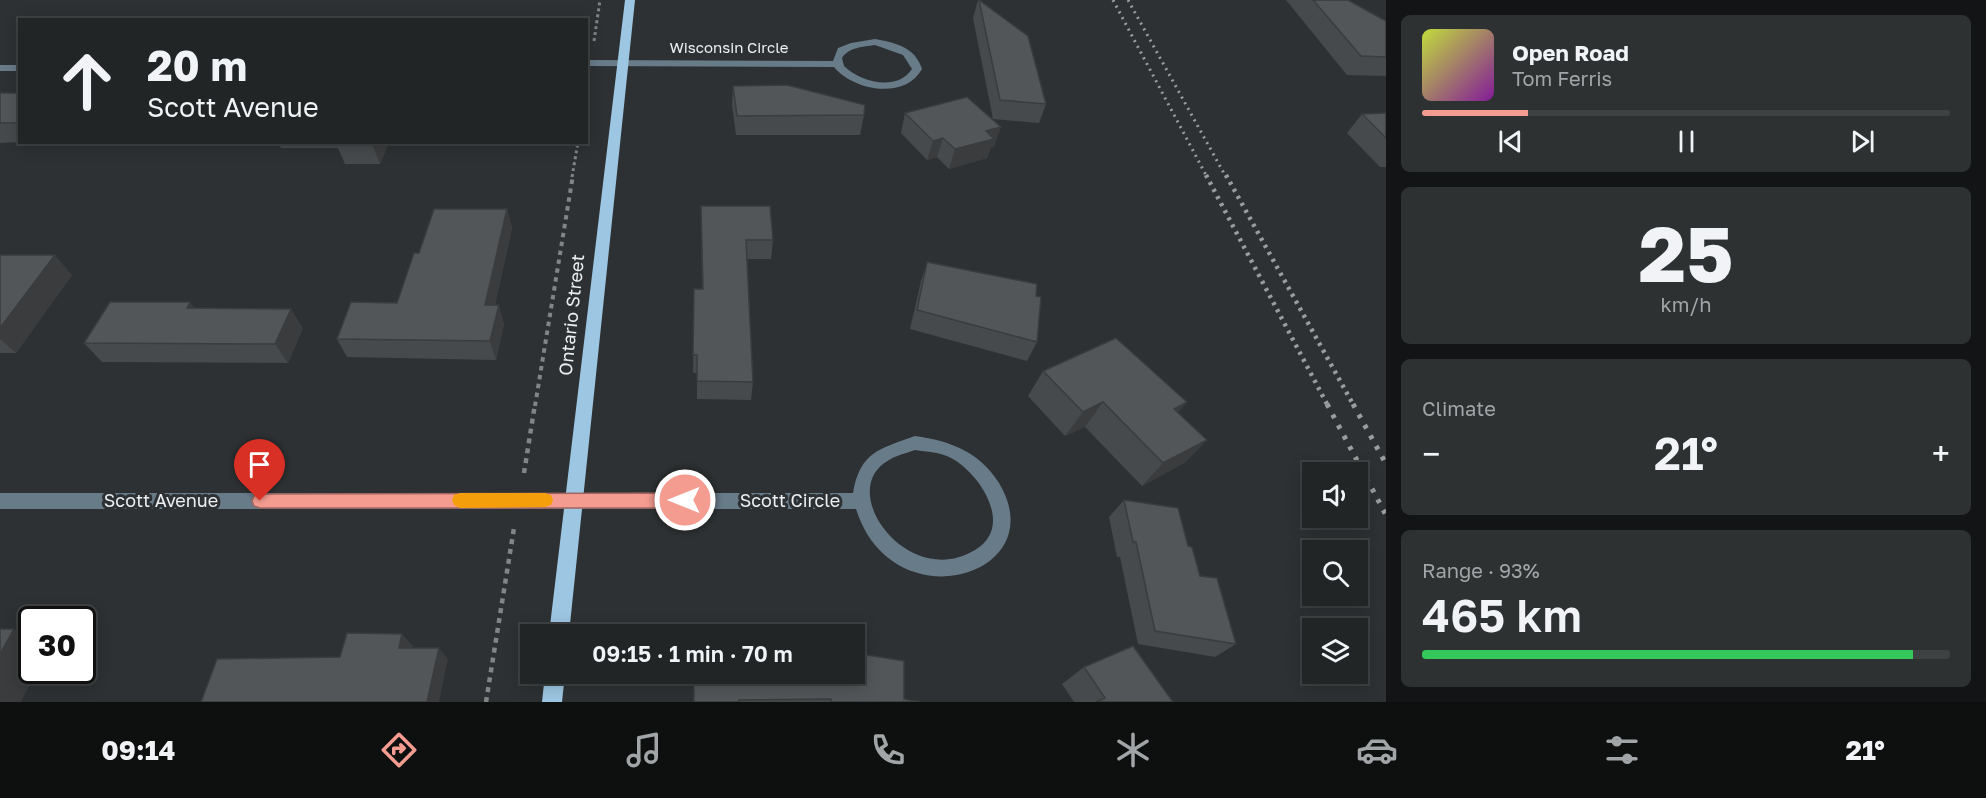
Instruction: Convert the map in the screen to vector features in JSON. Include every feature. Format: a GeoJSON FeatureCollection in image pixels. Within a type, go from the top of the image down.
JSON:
{"type":"FeatureCollection","features":[{"type":"Feature","properties":{"kind":"main road","name":"Ontario Street"},"geometry":{"type":"LineString","coordinates":[[560,624],[630,0]]}},
{"type":"Feature","properties":{"kind":"main road"},"geometry":{"type":"LineString","coordinates":[[552,702],[554,684]]}},
{"type":"Feature","properties":{"kind":"street"},"geometry":{"type":"LineString","coordinates":[[875,42],[895,47],[910,55],[916,62],[917,69],[907,81],[885,86],[871,85],[848,77],[836,64],[837,57],[842,50],[862,43],[875,42]]}},
{"type":"Feature","properties":{"kind":"street","name":"Wisconsin Circle"},"geometry":{"type":"LineString","coordinates":[[588,63],[836,64]]}},
{"type":"Feature","properties":{"kind":"street"},"geometry":{"type":"LineString","coordinates":[[0,68],[18,68]]}},
{"type":"Feature","properties":{"kind":"street","name":"Scott Circle"},"geometry":{"type":"LineString","coordinates":[[906,445],[936,446],[958,454],[976,466],[990,483],[999,502],[1002,524],[995,544],[980,559],[959,568],[934,569],[908,561],[886,547],[870,527],[861,501],[861,486],[867,469],[879,455],[906,445]]}},
{"type":"Feature","properties":{"kind":"street","name":"Scott Circle"},"geometry":{"type":"LineString","coordinates":[[574,500],[861,501]]}},
{"type":"Feature","properties":{"kind":"street","name":"Scott Avenue"},"geometry":{"type":"LineString","coordinates":[[0,501],[574,500]]}},
{"type":"Feature","properties":{"kind":"path"},"geometry":{"type":"LineString","coordinates":[[592,50],[600,0]]}},
{"type":"Feature","properties":{"kind":"path"},"geometry":{"type":"LineString","coordinates":[[527,457],[578,144]]}},
{"type":"Feature","properties":{"kind":"path"},"geometry":{"type":"LineString","coordinates":[[486,702],[512,542]]}},
{"type":"Feature","properties":{"kind":"building"},"geometry":{"type":"Polygon","coordinates":[[[979,0],[1028,36],[1046,104],[1000,100],[979,0]]]}},
{"type":"Feature","properties":{"kind":"building"},"geometry":{"type":"Polygon","coordinates":[[[1313,0],[1348,0],[1386,21],[1386,57],[1361,56],[1313,0]]]}},
{"type":"Feature","properties":{"kind":"building"},"geometry":{"type":"Polygon","coordinates":[[[787,85],[865,105],[864,115],[737,116],[733,86],[787,85]]]}},
{"type":"Feature","properties":{"kind":"building"},"geometry":{"type":"Polygon","coordinates":[[[0,93],[18,93],[18,123],[0,123],[0,93]]]}},
{"type":"Feature","properties":{"kind":"building"},"geometry":{"type":"Polygon","coordinates":[[[967,97],[1001,127],[986,131],[994,139],[955,149],[943,138],[933,141],[905,113],[967,97]]]}},
{"type":"Feature","properties":{"kind":"building"},"geometry":{"type":"Polygon","coordinates":[[[1386,113],[1386,138],[1362,114],[1386,113]]]}},
{"type":"Feature","properties":{"kind":"building"},"geometry":{"type":"Polygon","coordinates":[[[701,206],[770,206],[773,240],[746,240],[753,382],[697,381],[697,355],[693,355],[694,289],[703,289],[701,206]]]}},
{"type":"Feature","properties":{"kind":"building"},"geometry":{"type":"Polygon","coordinates":[[[434,209],[507,209],[485,305],[499,305],[490,341],[337,339],[351,302],[397,303],[414,253],[419,253],[434,209]]]}},
{"type":"Feature","properties":{"kind":"building"},"geometry":{"type":"Polygon","coordinates":[[[0,255],[55,255],[0,328],[0,255]]]}},
{"type":"Feature","properties":{"kind":"building"},"geometry":{"type":"Polygon","coordinates":[[[927,262],[1037,284],[1036,296],[1041,297],[1037,342],[917,310],[927,262]]]}},
{"type":"Feature","properties":{"kind":"building"},"geometry":{"type":"Polygon","coordinates":[[[110,302],[190,302],[187,308],[291,309],[275,344],[84,343],[110,302]]]}},
{"type":"Feature","properties":{"kind":"building"},"geometry":{"type":"Polygon","coordinates":[[[1116,338],[1187,402],[1174,409],[1207,440],[1163,463],[1103,402],[1083,412],[1043,371],[1116,338]]]}},
{"type":"Feature","properties":{"kind":"building"},"geometry":{"type":"Polygon","coordinates":[[[1124,500],[1178,508],[1188,546],[1192,547],[1200,576],[1217,578],[1236,644],[1155,631],[1136,542],[1133,542],[1124,500]]]}},
{"type":"Feature","properties":{"kind":"building"},"geometry":{"type":"Polygon","coordinates":[[[0,629],[14,629],[0,654],[0,629]]]}},
{"type":"Feature","properties":{"kind":"building"},"geometry":{"type":"Polygon","coordinates":[[[347,633],[402,634],[399,648],[439,648],[427,702],[201,702],[217,659],[340,657],[347,633]]]}},
{"type":"Feature","properties":{"kind":"building"},"geometry":{"type":"Polygon","coordinates":[[[1133,646],[1173,702],[1096,702],[1105,698],[1084,667],[1133,646]]]}},
{"type":"Feature","properties":{"kind":"building"},"geometry":{"type":"Polygon","coordinates":[[[865,655],[904,661],[904,699],[920,702],[831,702],[831,699],[694,702],[694,684],[865,684],[865,655]]]}},
{"type":"Feature","properties":{"kind":"railway"},"geometry":{"type":"LineString","coordinates":[[1113,0],[1207,177]]}},
{"type":"Feature","properties":{"kind":"railway"},"geometry":{"type":"LineString","coordinates":[[1128,0],[1226,177]]}},
{"type":"Feature","properties":{"kind":"railway"},"geometry":{"type":"LineString","coordinates":[[1206,175],[1328,406]]}},
{"type":"Feature","properties":{"kind":"railway"},"geometry":{"type":"LineString","coordinates":[[1226,175],[1354,406]]}},
{"type":"Feature","properties":{"kind":"railway"},"geometry":{"type":"LineString","coordinates":[[1327,404],[1386,515]]}},
{"type":"Feature","properties":{"kind":"railway"},"geometry":{"type":"LineString","coordinates":[[1353,404],[1386,464]]}},
{"type":"Feature","properties":{"kind":"slow traffic"},"geometry":{"type":"LineString","coordinates":[[460,500],[545,500]]}},
{"type":"Feature","properties":{"kind":"route"},"geometry":{"type":"LineString","coordinates":[[260,501],[685,500]]}}]}
